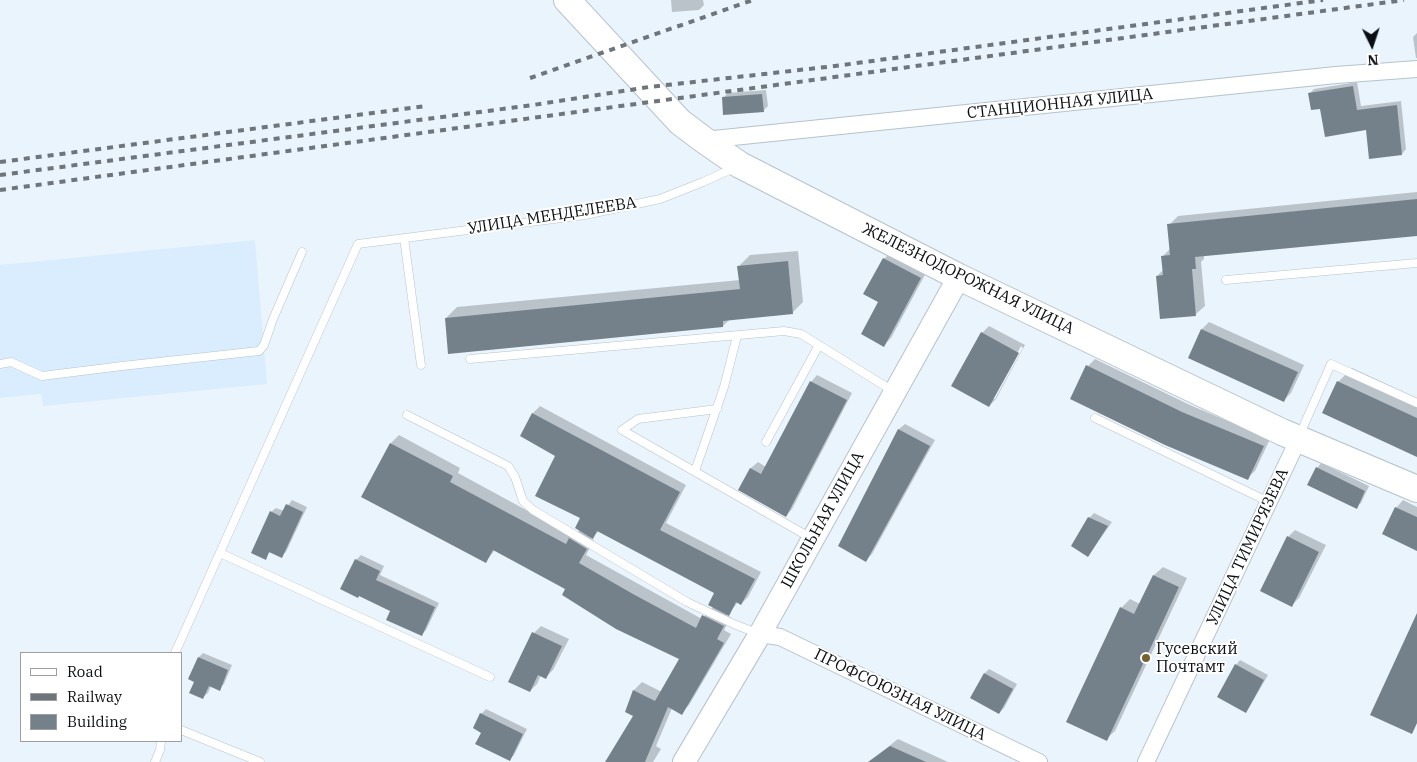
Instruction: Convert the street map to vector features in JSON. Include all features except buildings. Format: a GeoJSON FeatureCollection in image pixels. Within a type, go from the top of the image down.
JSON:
{"type":"FeatureCollection","features":[{"type":"Feature","properties":{"kind":"main road","name":"ЖЕЛЕЗНОДОРОЖНАЯ УЛИЦА"},"geometry":{"type":"LineString","coordinates":[[567,0],[680,122],[740,165],[959,277],[1298,440],[1417,489]]}},
{"type":"Feature","properties":{"kind":"main road","name":"ШКОЛЬНАЯ УЛИЦА"},"geometry":{"type":"LineString","coordinates":[[684,762],[760,634],[959,277]]}},
{"type":"Feature","properties":{"kind":"street","name":"СТАНЦИОННАЯ УЛИЦА"},"geometry":{"type":"LineString","coordinates":[[704,140],[1417,69]]}},
{"type":"Feature","properties":{"kind":"street","name":"УЛИЦА ТИМИРЯЗЕВА"},"geometry":{"type":"LineString","coordinates":[[1146,762],[1298,440]]}},
{"type":"Feature","properties":{"kind":"street","name":"ПРОФСОЮЗНАЯ УЛИЦА"},"geometry":{"type":"LineString","coordinates":[[760,634],[780,637],[1039,762]]}},
{"type":"Feature","properties":{"kind":"lane","name":"УЛИЦА МЕНДЕЛЕЕВА"},"geometry":{"type":"LineString","coordinates":[[220,553],[358,244],[585,214],[660,199],[740,165]]}},
{"type":"Feature","properties":{"kind":"lane"},"geometry":{"type":"LineString","coordinates":[[404,238],[421,365]]}},
{"type":"Feature","properties":{"kind":"lane"},"geometry":{"type":"LineString","coordinates":[[0,364],[12,362],[42,376],[259,351],[264,346],[273,319],[302,252]]}},
{"type":"Feature","properties":{"kind":"lane"},"geometry":{"type":"LineString","coordinates":[[1226,280],[1417,263]]}},
{"type":"Feature","properties":{"kind":"lane"},"geometry":{"type":"LineString","coordinates":[[470,359],[784,331],[801,334],[895,392]]}},
{"type":"Feature","properties":{"kind":"lane"},"geometry":{"type":"LineString","coordinates":[[695,471],[724,387],[737,336]]}},
{"type":"Feature","properties":{"kind":"lane"},"geometry":{"type":"LineString","coordinates":[[766,442],[819,345]]}},
{"type":"Feature","properties":{"kind":"lane"},"geometry":{"type":"LineString","coordinates":[[1298,440],[1331,364],[1417,403]]}},
{"type":"Feature","properties":{"kind":"lane"},"geometry":{"type":"LineString","coordinates":[[717,409],[638,419],[622,430],[813,539]]}},
{"type":"Feature","properties":{"kind":"lane"},"geometry":{"type":"LineString","coordinates":[[407,415],[508,466],[515,478],[523,501],[533,510],[687,602],[760,634]]}},
{"type":"Feature","properties":{"kind":"lane"},"geometry":{"type":"LineString","coordinates":[[1095,418],[1269,502]]}},
{"type":"Feature","properties":{"kind":"lane"},"geometry":{"type":"LineString","coordinates":[[174,652],[220,553],[490,677]]}},
{"type":"Feature","properties":{"kind":"lane"},"geometry":{"type":"LineString","coordinates":[[182,730],[260,762]]}},
{"type":"Feature","properties":{"kind":"lane"},"geometry":{"type":"LineString","coordinates":[[155,762],[161,742]]}},
{"type":"Feature","properties":{"kind":"shaded area"},"geometry":{"type":"Polygon","coordinates":[[[255,240],[267,384],[43,406],[41,394],[0,398],[0,265],[255,240]]]}},
{"type":"Feature","properties":{"kind":"railway"},"geometry":{"type":"LineString","coordinates":[[530,78],[753,0]]}},
{"type":"Feature","properties":{"kind":"railway"},"geometry":{"type":"LineString","coordinates":[[0,175],[533,105],[649,87],[835,66],[1323,0]]}},
{"type":"Feature","properties":{"kind":"railway"},"geometry":{"type":"LineString","coordinates":[[0,190],[1404,0]]}},
{"type":"Feature","properties":{"kind":"railway"},"geometry":{"type":"LineString","coordinates":[[0,162],[426,106]]}},
{"type":"Feature","properties":{"kind":"place","name":"Гусевский Почтамт"},"geometry":{"type":"Point","coordinates":[1146,658]}}]}
